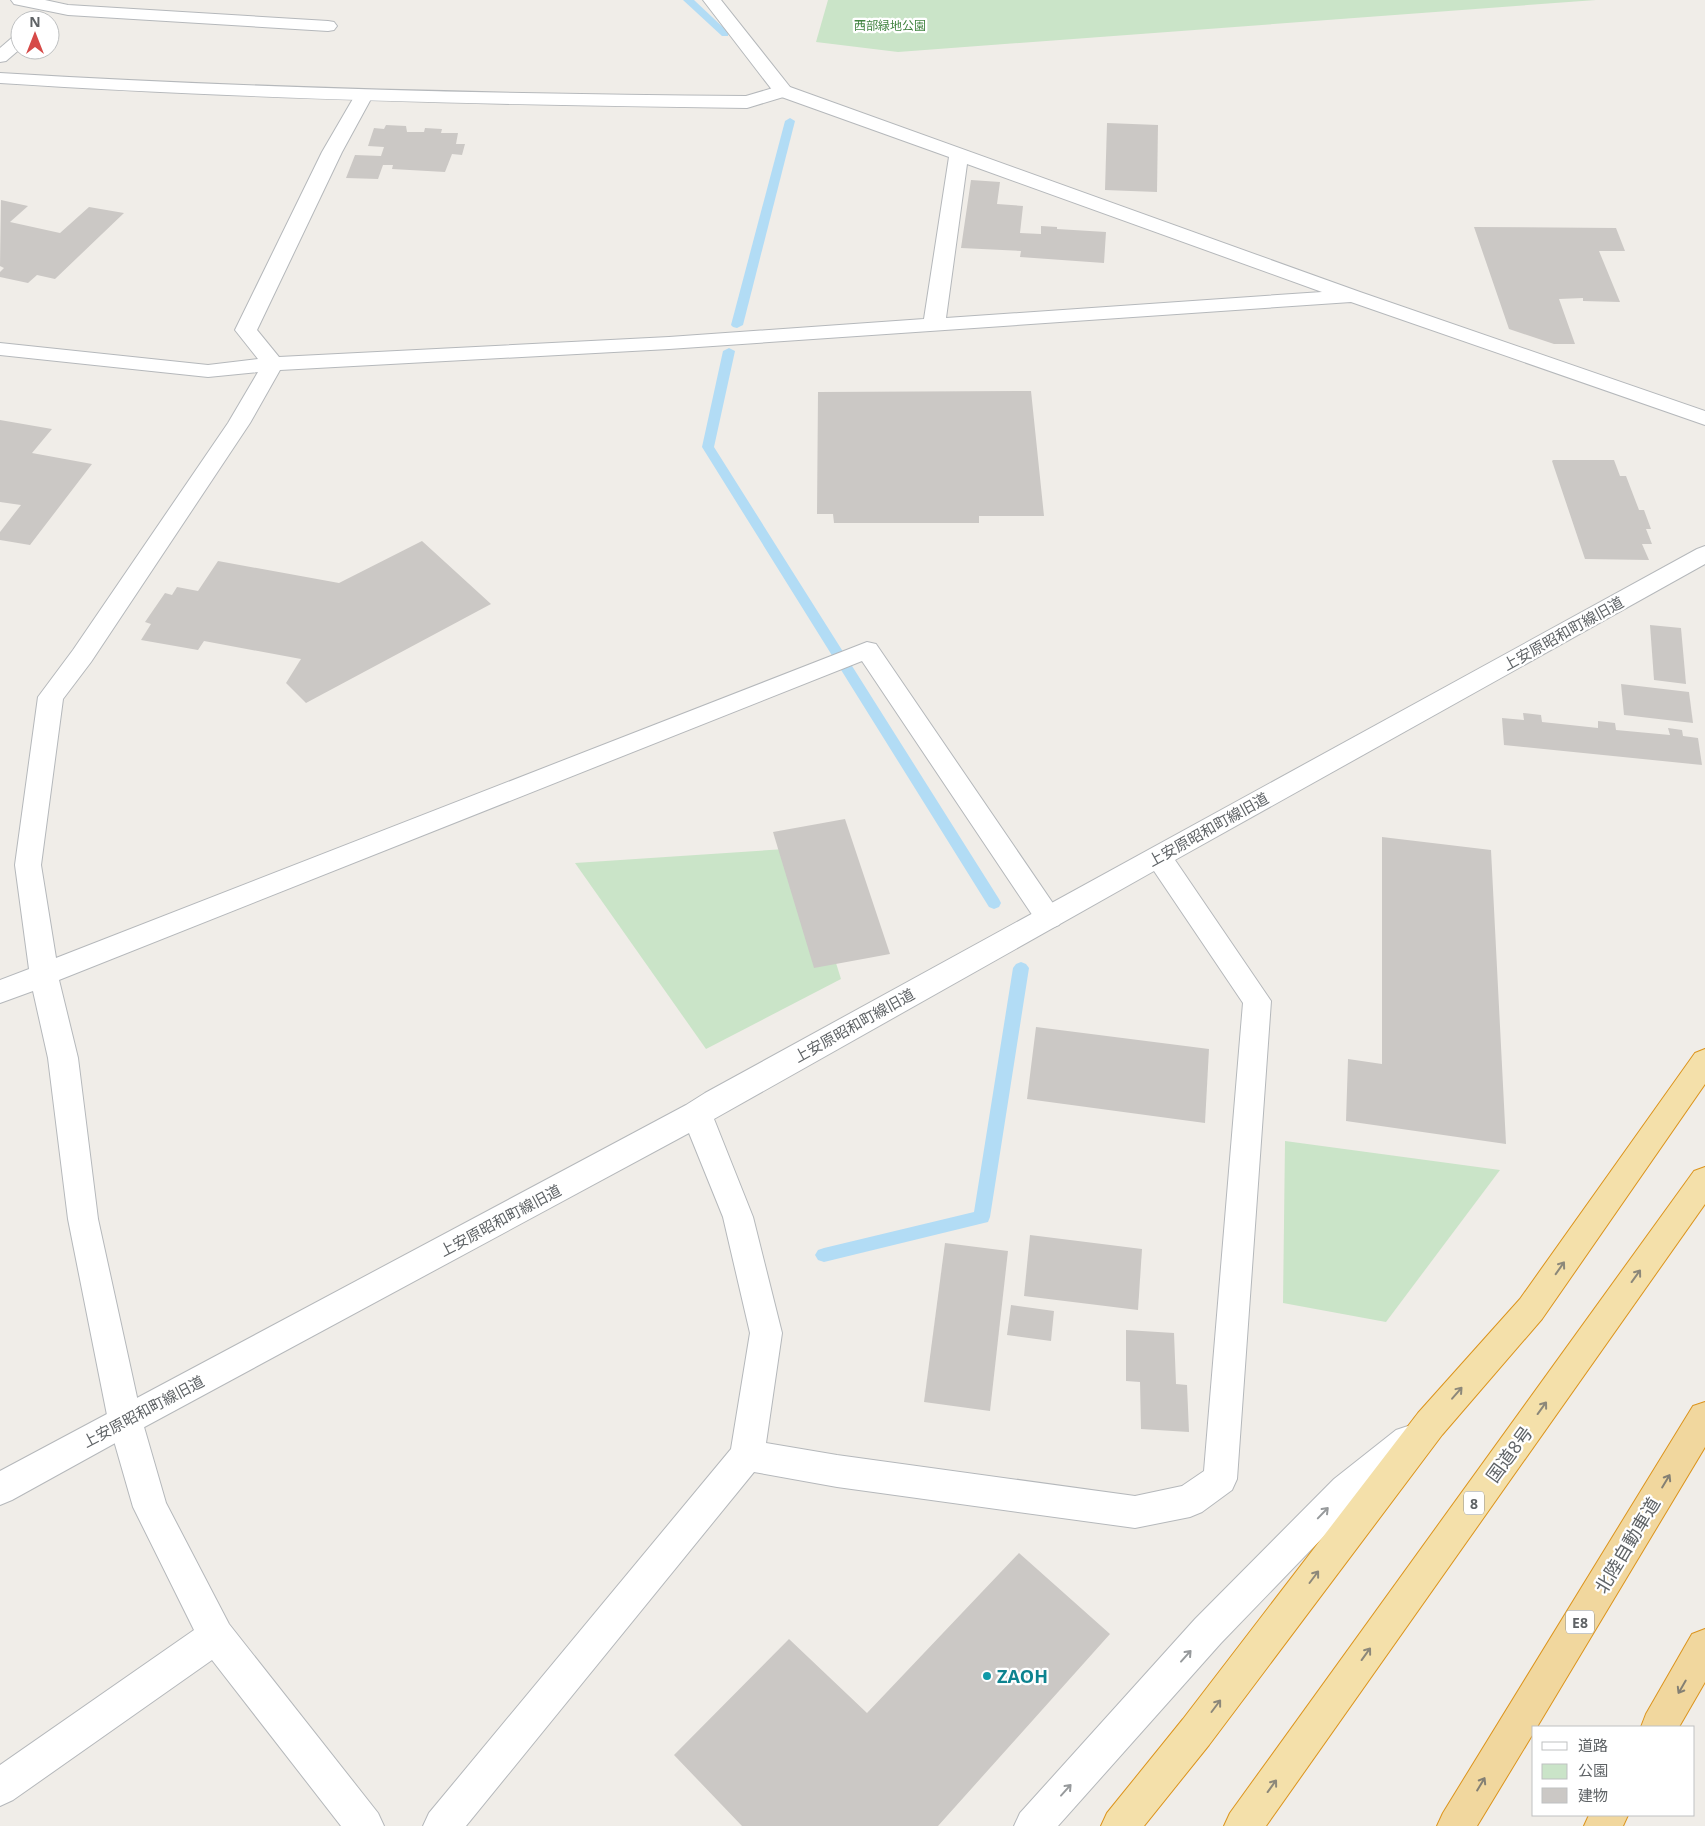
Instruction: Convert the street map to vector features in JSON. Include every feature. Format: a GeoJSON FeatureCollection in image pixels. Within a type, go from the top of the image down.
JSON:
{"type":"FeatureCollection","features":[{"type":"Feature","properties":{"kind":"highway"},"geometry":{"type":"LineString","coordinates":[[1120,1826],[1196,1732],[1430,1424],[1532,1309],[1705,1061]]}},
{"type":"Feature","properties":{"kind":"highway","name":"国道8号"},"geometry":{"type":"LineString","coordinates":[[1244,1826],[1705,1180]]}},
{"type":"Feature","properties":{"kind":"highway","name":"北陸自動車道"},"geometry":{"type":"LineString","coordinates":[[1456,1826],[1705,1417]]}},
{"type":"Feature","properties":{"kind":"highway"},"geometry":{"type":"LineString","coordinates":[[1660,1726],[1705,1647]]}},
{"type":"Feature","properties":{"kind":"highway"},"geometry":{"type":"LineString","coordinates":[[1138,1826],[1196,1732]]}},
{"type":"Feature","properties":{"kind":"street"},"geometry":{"type":"LineString","coordinates":[[20,0],[60,8],[328,26]]}},
{"type":"Feature","properties":{"kind":"street"},"geometry":{"type":"LineString","coordinates":[[712,0],[783,91],[1353,296],[1705,418]]}},
{"type":"Feature","properties":{"kind":"street"},"geometry":{"type":"LineString","coordinates":[[0,57],[10,48]]}},
{"type":"Feature","properties":{"kind":"street"},"geometry":{"type":"LineString","coordinates":[[0,78],[126,87],[363,97],[747,102],[783,91]]}},
{"type":"Feature","properties":{"kind":"street"},"geometry":{"type":"LineString","coordinates":[[273,364],[246,330],[332,152],[363,97]]}},
{"type":"Feature","properties":{"kind":"street"},"geometry":{"type":"LineString","coordinates":[[934,325],[959,154]]}},
{"type":"Feature","properties":{"kind":"street"},"geometry":{"type":"LineString","coordinates":[[0,349],[208,372],[273,364],[669,342],[1353,296]]}},
{"type":"Feature","properties":{"kind":"street"},"geometry":{"type":"LineString","coordinates":[[273,364],[239,423],[82,656],[51,697],[28,866],[44,975],[63,1058],[83,1219],[125,1420],[150,1507],[216,1636],[365,1826]]}},
{"type":"Feature","properties":{"kind":"street","name":"上安原昭和町線旧道"},"geometry":{"type":"LineString","coordinates":[[0,1490],[125,1420],[697,1114],[724,1097],[1705,554]]}},
{"type":"Feature","properties":{"kind":"street"},"geometry":{"type":"LineString","coordinates":[[0,992],[867,650],[1049,918]]}},
{"type":"Feature","properties":{"kind":"street"},"geometry":{"type":"LineString","coordinates":[[747,1455],[837,1470],[1135,1512],[1190,1501],[1220,1479],[1257,1001],[1158,856]]}},
{"type":"Feature","properties":{"kind":"street"},"geometry":{"type":"LineString","coordinates":[[442,1826],[747,1455],[766,1333],[738,1217],[712,1157],[697,1114]]}},
{"type":"Feature","properties":{"kind":"street"},"geometry":{"type":"LineString","coordinates":[[1033,1826],[1208,1631],[1346,1490],[1430,1424]]}},
{"type":"Feature","properties":{"kind":"street"},"geometry":{"type":"LineString","coordinates":[[0,1787],[216,1636]]}},
{"type":"Feature","properties":{"kind":"green space","name":"西部緑地公園"},"geometry":{"type":"Polygon","coordinates":[[[828,0],[1596,0],[898,52],[816,42],[828,0]]]}},
{"type":"Feature","properties":{"kind":"green space"},"geometry":{"type":"Polygon","coordinates":[[[800,848],[841,979],[706,1049],[575,863],[800,848]]]}},
{"type":"Feature","properties":{"kind":"green space"},"geometry":{"type":"Polygon","coordinates":[[[1285,1141],[1500,1170],[1386,1322],[1283,1303],[1285,1141]]]}},
{"type":"Feature","properties":{"kind":"building"},"geometry":{"type":"Polygon","coordinates":[[[1107,123],[1158,125],[1157,192],[1105,190],[1107,123]]]}},
{"type":"Feature","properties":{"kind":"building"},"geometry":{"type":"Polygon","coordinates":[[[386,125],[406,126],[407,132],[424,132],[425,128],[442,129],[441,133],[458,133],[456,144],[465,144],[462,155],[452,154],[445,172],[392,169],[393,165],[383,165],[378,179],[346,178],[355,155],[381,156],[384,147],[368,146],[374,128],[384,129],[386,125]]]}},
{"type":"Feature","properties":{"kind":"building"},"geometry":{"type":"Polygon","coordinates":[[[971,180],[1000,182],[997,204],[1023,206],[1020,233],[1041,234],[1041,226],[1057,227],[1057,229],[1106,232],[1104,263],[1020,257],[1021,251],[961,248],[971,180]]]}},
{"type":"Feature","properties":{"kind":"building"},"geometry":{"type":"Polygon","coordinates":[[[1,200],[28,206],[10,222],[60,233],[89,207],[124,213],[55,279],[37,275],[28,283],[0,277],[0,272],[4,268],[0,266],[1,200]]]}},
{"type":"Feature","properties":{"kind":"building"},"geometry":{"type":"Polygon","coordinates":[[[1474,227],[1616,228],[1625,251],[1599,251],[1620,302],[1583,301],[1583,298],[1559,299],[1575,344],[1554,344],[1509,329],[1474,227]]]}},
{"type":"Feature","properties":{"kind":"building"},"geometry":{"type":"Polygon","coordinates":[[[1031,391],[1044,516],[979,516],[979,523],[834,523],[833,514],[817,514],[818,392],[1031,391]]]}},
{"type":"Feature","properties":{"kind":"building"},"geometry":{"type":"Polygon","coordinates":[[[0,420],[52,429],[32,453],[92,464],[30,545],[0,540],[0,532],[21,505],[0,502],[0,420]]]}},
{"type":"Feature","properties":{"kind":"building"},"geometry":{"type":"Polygon","coordinates":[[[1553,460],[1614,460],[1620,476],[1626,476],[1639,510],[1644,510],[1651,529],[1646,529],[1652,544],[1642,544],[1649,560],[1585,559],[1553,460]]]}},
{"type":"Feature","properties":{"kind":"building"},"geometry":{"type":"Polygon","coordinates":[[[422,541],[491,604],[306,703],[286,683],[301,659],[204,641],[198,650],[141,640],[151,624],[145,622],[165,593],[172,595],[177,587],[198,591],[218,561],[339,583],[422,541]]]}},
{"type":"Feature","properties":{"kind":"building"},"geometry":{"type":"Polygon","coordinates":[[[1650,625],[1681,628],[1686,684],[1654,680],[1650,625]]]}},
{"type":"Feature","properties":{"kind":"building"},"geometry":{"type":"Polygon","coordinates":[[[1621,684],[1689,692],[1693,723],[1624,715],[1621,684]]]}},
{"type":"Feature","properties":{"kind":"building"},"geometry":{"type":"Polygon","coordinates":[[[1523,713],[1541,715],[1542,722],[1598,728],[1598,721],[1615,723],[1616,730],[1670,735],[1668,728],[1682,730],[1683,736],[1698,738],[1702,765],[1504,745],[1502,718],[1524,720],[1523,713]]]}},
{"type":"Feature","properties":{"kind":"building"},"geometry":{"type":"Polygon","coordinates":[[[845,819],[890,954],[814,968],[773,832],[845,819]]]}},
{"type":"Feature","properties":{"kind":"building"},"geometry":{"type":"Polygon","coordinates":[[[1382,837],[1491,850],[1506,1144],[1346,1121],[1348,1059],[1382,1064],[1382,837]]]}},
{"type":"Feature","properties":{"kind":"building"},"geometry":{"type":"Polygon","coordinates":[[[1036,1027],[1209,1049],[1205,1123],[1027,1099],[1036,1027]]]}},
{"type":"Feature","properties":{"kind":"building"},"geometry":{"type":"Polygon","coordinates":[[[1030,1235],[1142,1249],[1138,1310],[1024,1296],[1030,1235]]]}},
{"type":"Feature","properties":{"kind":"building"},"geometry":{"type":"Polygon","coordinates":[[[945,1243],[1008,1251],[990,1411],[924,1402],[945,1243]]]}},
{"type":"Feature","properties":{"kind":"building"},"geometry":{"type":"Polygon","coordinates":[[[1011,1305],[1054,1311],[1051,1341],[1007,1335],[1011,1305]]]}},
{"type":"Feature","properties":{"kind":"building"},"geometry":{"type":"Polygon","coordinates":[[[1126,1330],[1174,1333],[1176,1384],[1187,1385],[1189,1432],[1141,1429],[1140,1382],[1126,1381],[1126,1330]]]}},
{"type":"Feature","properties":{"kind":"building","name":"ZAOH"},"geometry":{"type":"Polygon","coordinates":[[[1019,1553],[1110,1634],[938,1826],[742,1826],[674,1755],[789,1639],[867,1713],[1019,1553]]]}},
{"type":"Feature","properties":{"kind":"waterway"},"geometry":{"type":"LineString","coordinates":[[688,0],[725,34]]}},
{"type":"Feature","properties":{"kind":"waterway"},"geometry":{"type":"LineString","coordinates":[[737,325],[790,121]]}},
{"type":"Feature","properties":{"kind":"waterway"},"geometry":{"type":"LineString","coordinates":[[729,351],[708,447],[994,903]]}},
{"type":"Feature","properties":{"kind":"waterway"},"geometry":{"type":"LineString","coordinates":[[824,1255],[982,1217],[1021,968]]}},
{"type":"Feature","properties":{"kind":"place","name":"ZAOH"},"geometry":{"type":"Point","coordinates":[987,1676]}}]}
